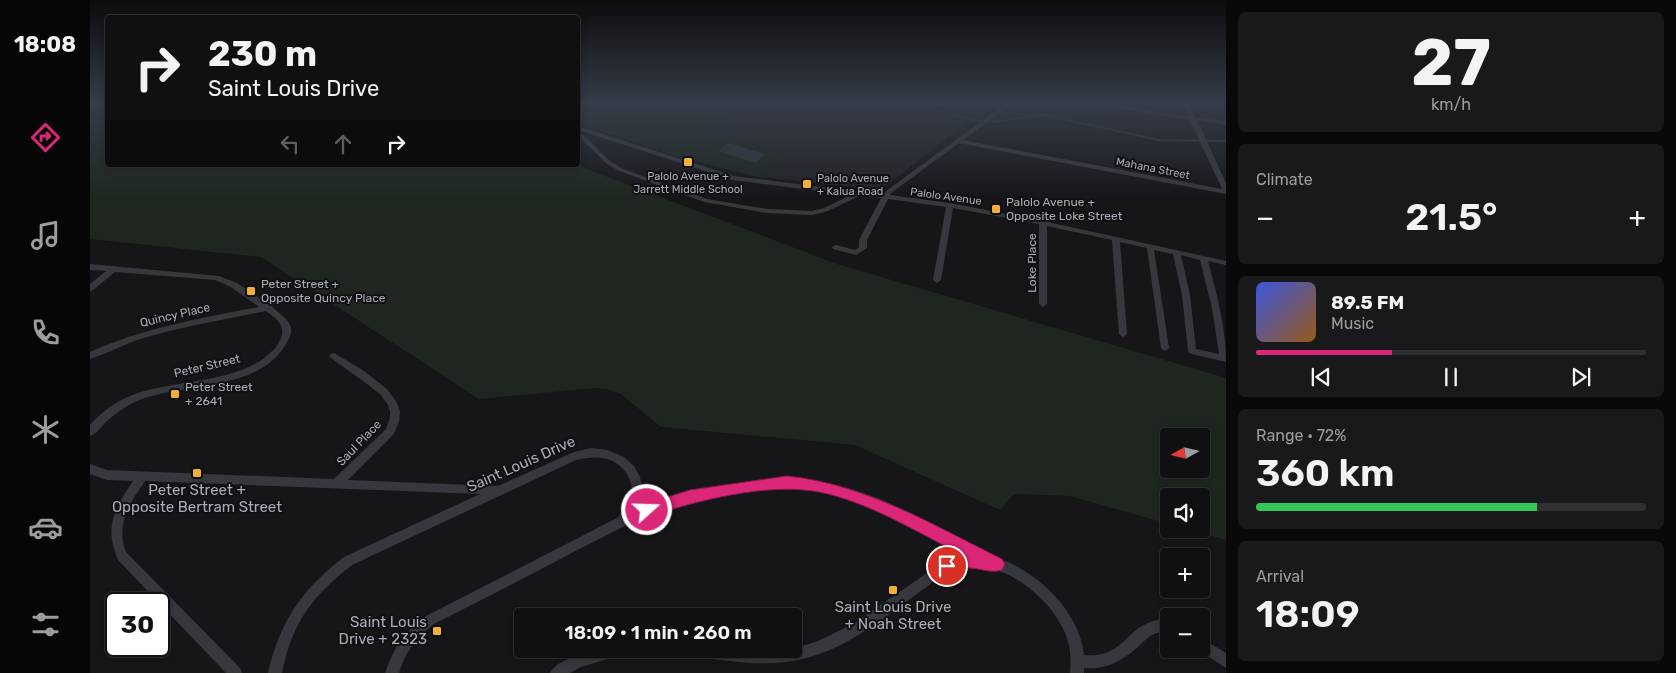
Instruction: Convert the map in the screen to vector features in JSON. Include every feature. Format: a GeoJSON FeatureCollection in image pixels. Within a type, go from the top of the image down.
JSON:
{"type":"FeatureCollection","features":[{"type":"Feature","properties":{"kind":"street"},"geometry":{"type":"LineString","coordinates":[[580,135],[608,162],[621,170],[706,201],[767,211],[812,213],[856,195]]}},
{"type":"Feature","properties":{"kind":"street","name":"Palolo Avenue"},"geometry":{"type":"LineString","coordinates":[[601,135],[733,178],[856,195],[950,205],[1116,238],[1226,263]]}},
{"type":"Feature","properties":{"kind":"street"},"geometry":{"type":"LineString","coordinates":[[836,247],[856,253],[863,248],[863,240],[888,192],[965,135]]}},
{"type":"Feature","properties":{"kind":"street"},"geometry":{"type":"LineString","coordinates":[[1200,135],[1226,191]]}},
{"type":"Feature","properties":{"kind":"street","name":"Mahana Street"},"geometry":{"type":"LineString","coordinates":[[957,141],[1226,191]]}},
{"type":"Feature","properties":{"kind":"street"},"geometry":{"type":"LineString","coordinates":[[937,280],[950,205]]}},
{"type":"Feature","properties":{"kind":"street","name":"Loke Place"},"geometry":{"type":"LineString","coordinates":[[1043,223],[1043,304]]}},
{"type":"Feature","properties":{"kind":"street"},"geometry":{"type":"LineString","coordinates":[[1116,238],[1123,334]]}},
{"type":"Feature","properties":{"kind":"street"},"geometry":{"type":"LineString","coordinates":[[1150,246],[1165,348]]}},
{"type":"Feature","properties":{"kind":"street"},"geometry":{"type":"LineString","coordinates":[[1176,252],[1186,295],[1192,351],[1224,359],[1216,308],[1203,258]]}},
{"type":"Feature","properties":{"kind":"street","name":"Peter Street"},"geometry":{"type":"LineString","coordinates":[[90,267],[216,278],[234,285],[269,308],[284,321],[287,333],[280,348],[265,362],[235,375],[141,395],[116,408],[90,432]]}},
{"type":"Feature","properties":{"kind":"street"},"geometry":{"type":"LineString","coordinates":[[90,288],[112,269]]}},
{"type":"Feature","properties":{"kind":"street","name":"Quincy Place"},"geometry":{"type":"LineString","coordinates":[[90,356],[119,343],[161,330],[269,308]]}},
{"type":"Feature","properties":{"kind":"street","name":"Saul Place"},"geometry":{"type":"LineString","coordinates":[[334,356],[389,397],[395,411],[395,420],[390,431],[336,484]]}},
{"type":"Feature","properties":{"kind":"street","name":"Saint Louis Drive"},"geometry":{"type":"LineString","coordinates":[[275,673],[280,648],[290,624],[309,595],[334,570],[362,553],[580,454],[600,452],[612,455],[623,461],[631,470],[636,481],[637,494],[634,506],[626,518],[609,530],[430,620],[408,639],[398,656],[392,673]]}},
{"type":"Feature","properties":{"kind":"street"},"geometry":{"type":"LineString","coordinates":[[90,469],[107,475],[498,490]]}},
{"type":"Feature","properties":{"kind":"street"},"geometry":{"type":"LineString","coordinates":[[142,476],[120,512],[115,531],[118,549],[122,556],[235,673]]}},
{"type":"Feature","properties":{"kind":"street"},"geometry":{"type":"LineString","coordinates":[[609,530],[647,510],[690,497],[766,484],[808,484],[836,490],[870,502],[1024,578],[1049,599],[1070,632],[1077,667],[1116,657],[1151,627],[1160,626]]}},
{"type":"Feature","properties":{"kind":"street"},"geometry":{"type":"LineString","coordinates":[[802,652],[841,638],[947,566],[965,561],[997,564]]}},
{"type":"Feature","properties":{"kind":"street"},"geometry":{"type":"LineString","coordinates":[[1210,650],[1226,661]]}},
{"type":"Feature","properties":{"kind":"street"},"geometry":{"type":"LineString","coordinates":[[557,673],[578,661],[588,658]]}},
{"type":"Feature","properties":{"kind":"shaded area"},"geometry":{"type":"Polygon","coordinates":[[[90,135],[105,135],[105,167],[580,167],[837,264],[1226,378],[1226,540],[1210,536],[1210,488],[1160,488],[1160,521],[1070,496],[1014,494],[1000,510],[855,445],[661,427],[621,394],[607,389],[595,388],[479,399],[261,257],[90,239],[90,135]]]}},
{"type":"Feature","properties":{"kind":"shaded area"},"geometry":{"type":"Polygon","coordinates":[[[615,135],[725,135],[780,153],[759,177],[681,158],[615,135]]]}},
{"type":"Feature","properties":{"kind":"shaded area"},"geometry":{"type":"Polygon","coordinates":[[[724,135],[951,135],[881,190],[759,177],[780,153],[724,135]]]}},
{"type":"Feature","properties":{"kind":"shaded area"},"geometry":{"type":"Polygon","coordinates":[[[728,143],[765,154],[756,163],[718,151],[728,143]]]}},
{"type":"Feature","properties":{"kind":"waterway"},"geometry":{"type":"LineString","coordinates":[[1138,135],[1159,140],[1226,141]]}},
{"type":"Feature","properties":{"kind":"place","name":"Palolo Avenue + Jarrett Middle School"},"geometry":{"type":"Point","coordinates":[688,162]}},
{"type":"Feature","properties":{"kind":"place","name":"Palolo Avenue + Kalua Road"},"geometry":{"type":"Point","coordinates":[807,184]}},
{"type":"Feature","properties":{"kind":"place","name":"Palolo Avenue + Opposite Loke Street"},"geometry":{"type":"Point","coordinates":[996,209]}},
{"type":"Feature","properties":{"kind":"place","name":"Peter Street + Opposite Quincy Place"},"geometry":{"type":"Point","coordinates":[251,291]}},
{"type":"Feature","properties":{"kind":"place","name":"Peter Street + 2641"},"geometry":{"type":"Point","coordinates":[175,394]}},
{"type":"Feature","properties":{"kind":"place","name":"Peter Street + Opposite Bertram Street"},"geometry":{"type":"Point","coordinates":[197,473]}},
{"type":"Feature","properties":{"kind":"place","name":"Saint Louis Drive + Noah Street"},"geometry":{"type":"Point","coordinates":[893,590]}},
{"type":"Feature","properties":{"kind":"place","name":"Saint Louis Drive + 2323"},"geometry":{"type":"Point","coordinates":[437,631]}},
{"type":"Feature","properties":{"kind":"route"},"geometry":{"type":"LineString","coordinates":[[647,510],[668,502],[690,497],[766,484],[787,482],[830,488],[850,493],[870,502],[997,564],[975,560],[947,566]]}}]}
